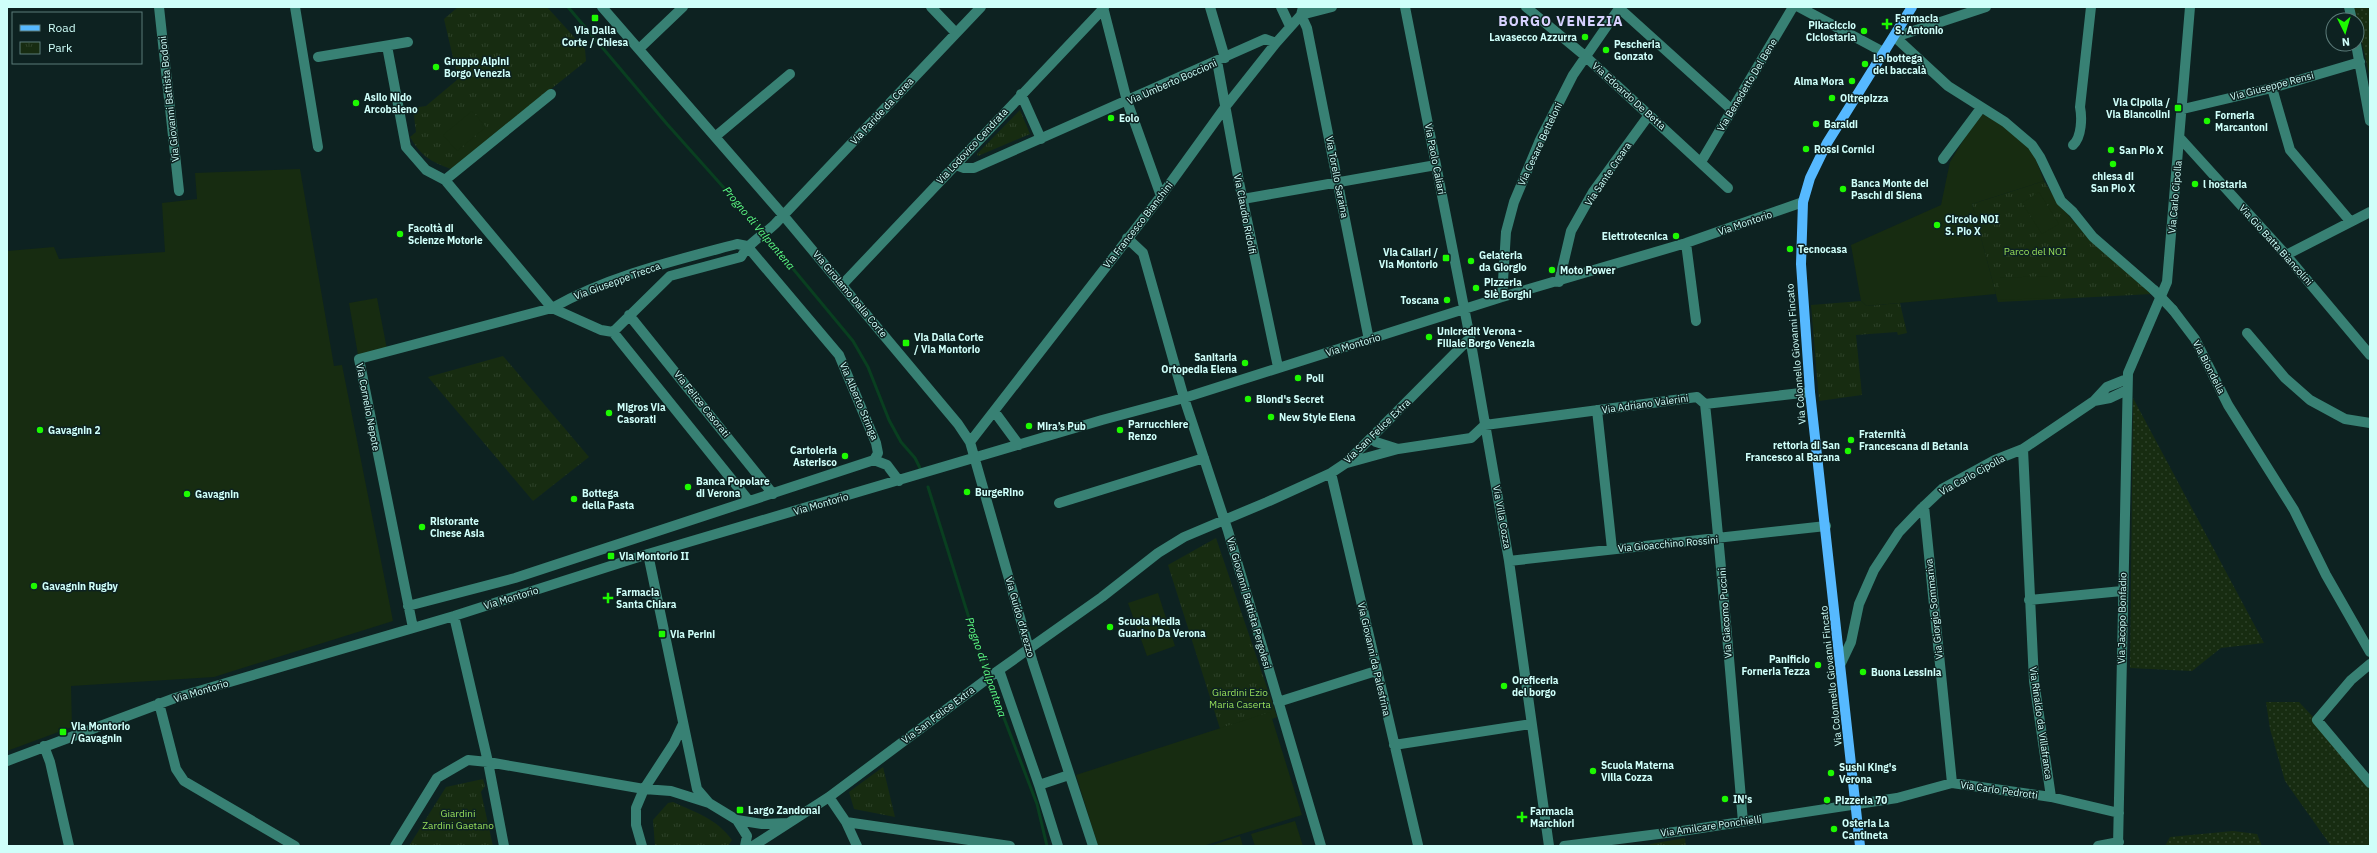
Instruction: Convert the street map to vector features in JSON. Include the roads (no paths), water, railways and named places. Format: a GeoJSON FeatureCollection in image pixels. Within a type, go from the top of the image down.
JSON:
{"type":"FeatureCollection","features":[{"type":"Feature","properties":{"kind":"main road","name":"Via Colonnello Giovanni Fincato"},"geometry":{"type":"LineString","coordinates":[[1860,846],[1857,804],[1810,392],[1800,264],[1803,202],[1810,178],[1827,143],[1846,110],[1895,37],[1912,7]]}},
{"type":"Feature","properties":{"kind":"street","name":"Via Giovanni Battista Bodoni"},"geometry":{"type":"LineString","coordinates":[[160,7],[179,191]]}},
{"type":"Feature","properties":{"kind":"street"},"geometry":{"type":"LineString","coordinates":[[295,7],[318,147]]}},
{"type":"Feature","properties":{"kind":"street","name":"Via Girolamo Dalla Corte"},"geometry":{"type":"LineString","coordinates":[[602,7],[640,48],[716,136],[958,424],[970,442],[974,459]]}},
{"type":"Feature","properties":{"kind":"street"},"geometry":{"type":"LineString","coordinates":[[640,48],[683,7]]}},
{"type":"Feature","properties":{"kind":"street"},"geometry":{"type":"LineString","coordinates":[[931,7],[956,32]]}},
{"type":"Feature","properties":{"kind":"street","name":"Via Paride da Cerea"},"geometry":{"type":"LineString","coordinates":[[783,215],[981,7]]}},
{"type":"Feature","properties":{"kind":"street","name":"Via Claudio Ridolfi"},"geometry":{"type":"LineString","coordinates":[[1210,7],[1221,59],[1226,116],[1278,367]]}},
{"type":"Feature","properties":{"kind":"street"},"geometry":{"type":"LineString","coordinates":[[1281,7],[1290,26]]}},
{"type":"Feature","properties":{"kind":"street"},"geometry":{"type":"LineString","coordinates":[[1302,11],[1332,7]]}},
{"type":"Feature","properties":{"kind":"street","name":"Via Paolo Caliari"},"geometry":{"type":"LineString","coordinates":[[1405,7],[1464,311]]}},
{"type":"Feature","properties":{"kind":"street","name":"Via Edoardo De Betta"},"geometry":{"type":"LineString","coordinates":[[1526,7],[1585,56],[1728,188]]}},
{"type":"Feature","properties":{"kind":"street","name":"Via Benedetto Del Bene"},"geometry":{"type":"LineString","coordinates":[[1701,162],[1793,7]]}},
{"type":"Feature","properties":{"kind":"street"},"geometry":{"type":"LineString","coordinates":[[1799,7],[1885,53]]}},
{"type":"Feature","properties":{"kind":"street"},"geometry":{"type":"LineString","coordinates":[[1895,37],[1986,7]]}},
{"type":"Feature","properties":{"kind":"street"},"geometry":{"type":"LineString","coordinates":[[2073,145],[2076,142],[2082,118],[2080,107],[2092,7]]}},
{"type":"Feature","properties":{"kind":"street","name":"Via Carlo Cipolla"},"geometry":{"type":"LineString","coordinates":[[2094,401],[2110,398],[2127,390],[2129,368],[2167,282],[2183,109],[2190,7]]}},
{"type":"Feature","properties":{"kind":"street"},"geometry":{"type":"LineString","coordinates":[[1104,8],[1127,101],[1161,196]]}},
{"type":"Feature","properties":{"kind":"street","name":"Via Lodovico Cendrata"},"geometry":{"type":"LineString","coordinates":[[842,285],[1021,94],[1104,8]]}},
{"type":"Feature","properties":{"kind":"street"},"geometry":{"type":"LineString","coordinates":[[1620,8],[1732,110]]}},
{"type":"Feature","properties":{"kind":"street","name":"Via Cesare Betteloni"},"geometry":{"type":"LineString","coordinates":[[1502,297],[1506,232],[1514,202],[1540,140],[1573,75],[1620,8]]}},
{"type":"Feature","properties":{"kind":"street","name":"Via Francesco Bianchini"},"geometry":{"type":"LineString","coordinates":[[970,442],[1161,196],[1226,106],[1302,11]]}},
{"type":"Feature","properties":{"kind":"street","name":"Via Torello Saraina"},"geometry":{"type":"LineString","coordinates":[[1302,11],[1307,28],[1369,340]]}},
{"type":"Feature","properties":{"kind":"street","name":"Via Biondella"},"geometry":{"type":"LineString","coordinates":[[1895,37],[1948,86],[2005,122],[2032,145],[2040,157],[2061,201],[2074,212],[2093,237],[2154,290],[2173,310],[2195,339],[2228,405],[2294,510],[2326,575],[2370,651]]}},
{"type":"Feature","properties":{"kind":"street","name":"Via Umberto Boccioni"},"geometry":{"type":"LineString","coordinates":[[956,165],[964,168],[974,168],[1041,140],[1265,39],[1276,43]]}},
{"type":"Feature","properties":{"kind":"street"},"geometry":{"type":"LineString","coordinates":[[318,57],[408,42]]}},
{"type":"Feature","properties":{"kind":"street"},"geometry":{"type":"LineString","coordinates":[[387,46],[406,147],[426,170],[444,180],[552,308],[601,330],[613,332],[749,501]]}},
{"type":"Feature","properties":{"kind":"street"},"geometry":{"type":"LineString","coordinates":[[2358,52],[2370,121]]}},
{"type":"Feature","properties":{"kind":"street","name":"Via Giuseppe Rensi"},"geometry":{"type":"LineString","coordinates":[[2183,109],[2272,88],[2360,62]]}},
{"type":"Feature","properties":{"kind":"street"},"geometry":{"type":"LineString","coordinates":[[716,136],[790,74]]}},
{"type":"Feature","properties":{"kind":"street"},"geometry":{"type":"LineString","coordinates":[[2272,88],[2290,150],[2350,221]]}},
{"type":"Feature","properties":{"kind":"street"},"geometry":{"type":"LineString","coordinates":[[444,180],[550,94]]}},
{"type":"Feature","properties":{"kind":"street"},"geometry":{"type":"LineString","coordinates":[[1021,94],[1041,140]]}},
{"type":"Feature","properties":{"kind":"street"},"geometry":{"type":"LineString","coordinates":[[1943,159],[1981,108]]}},
{"type":"Feature","properties":{"kind":"street","name":"Via Sante Creara"},"geometry":{"type":"LineString","coordinates":[[1559,282],[1572,231],[1593,192],[1649,115]]}},
{"type":"Feature","properties":{"kind":"street","name":"Via Gio Batta Biancolini"},"geometry":{"type":"LineString","coordinates":[[2180,138],[2286,255],[2370,355]]}},
{"type":"Feature","properties":{"kind":"street"},"geometry":{"type":"LineString","coordinates":[[1243,199],[1436,165]]}},
{"type":"Feature","properties":{"kind":"street","name":"Via Montorio"},"geometry":{"type":"LineString","coordinates":[[7,761],[159,703],[454,616],[648,554],[1184,398],[1278,367],[1464,311],[1502,297],[1559,282],[1686,242],[1803,202]]}},
{"type":"Feature","properties":{"kind":"street"},"geometry":{"type":"LineString","coordinates":[[2286,255],[2370,212]]}},
{"type":"Feature","properties":{"kind":"street","name":"Via Giuseppe Trecca"},"geometry":{"type":"LineString","coordinates":[[613,332],[670,276],[741,257],[747,246],[763,235],[783,215]]}},
{"type":"Feature","properties":{"kind":"street"},"geometry":{"type":"LineString","coordinates":[[1127,238],[1143,253],[1184,398],[1224,521]]}},
{"type":"Feature","properties":{"kind":"street"},"geometry":{"type":"LineString","coordinates":[[1686,242],[1696,321]]}},
{"type":"Feature","properties":{"kind":"street","name":"Via Giuseppe Trecca"},"geometry":{"type":"LineString","coordinates":[[552,308],[573,296],[648,268],[736,244],[747,246]]}},
{"type":"Feature","properties":{"kind":"street","name":"Via Alberto Stringa"},"geometry":{"type":"LineString","coordinates":[[747,246],[839,355],[876,443],[878,453],[874,460]]}},
{"type":"Feature","properties":{"kind":"street","name":"Via Cornelio Nepote"},"geometry":{"type":"LineString","coordinates":[[413,628],[359,359],[552,308]]}},
{"type":"Feature","properties":{"kind":"street","name":"Via Villa Cozza"},"geometry":{"type":"LineString","coordinates":[[1464,311],[1486,425],[1509,561],[1549,846]]}},
{"type":"Feature","properties":{"kind":"street","name":"Via Felice Casorati"},"geometry":{"type":"LineString","coordinates":[[629,315],[773,494]]}},
{"type":"Feature","properties":{"kind":"street"},"geometry":{"type":"LineString","coordinates":[[2247,333],[2285,378],[2310,400],[2345,419],[2370,423]]}},
{"type":"Feature","properties":{"kind":"street","name":"Via San Felice Extra"},"geometry":{"type":"LineString","coordinates":[[753,846],[829,797],[998,671],[1102,597],[1158,553],[1184,537],[1224,521],[1331,473],[1346,463],[1470,338]]}},
{"type":"Feature","properties":{"kind":"street","name":"Via Carlo Cipolla"},"geometry":{"type":"LineString","coordinates":[[1841,663],[1851,642],[1859,604],[1874,570],[1899,532],[1924,506],[1942,489],[1995,460],[2023,449],[2094,401],[2107,386],[2127,379]]}},
{"type":"Feature","properties":{"kind":"street","name":"Via Jacopo Bonfadio"},"geometry":{"type":"LineString","coordinates":[[2118,844],[2127,390]]}},
{"type":"Feature","properties":{"kind":"street","name":"Via Adriano Valerini"},"geometry":{"type":"LineString","coordinates":[[1486,425],[1697,397],[1705,404],[1810,392]]}},
{"type":"Feature","properties":{"kind":"street","name":"Via Giacomo Puccini"},"geometry":{"type":"LineString","coordinates":[[1705,404],[1719,539],[1743,822]]}},
{"type":"Feature","properties":{"kind":"street","name":"Via Adriano Valerini"},"geometry":{"type":"LineString","coordinates":[[1597,410],[1612,549]]}},
{"type":"Feature","properties":{"kind":"street"},"geometry":{"type":"LineString","coordinates":[[994,411],[1019,445]]}},
{"type":"Feature","properties":{"kind":"street"},"geometry":{"type":"LineString","coordinates":[[1346,463],[1398,449],[1471,438],[1486,425]]}},
{"type":"Feature","properties":{"kind":"street"},"geometry":{"type":"LineString","coordinates":[[1371,438],[1376,442],[1398,449]]}},
{"type":"Feature","properties":{"kind":"street","name":"Via Rinaldo da Villafranca"},"geometry":{"type":"LineString","coordinates":[[2023,449],[2034,681],[2051,797]]}},
{"type":"Feature","properties":{"kind":"street"},"geometry":{"type":"LineString","coordinates":[[1059,503],[1204,458]]}},
{"type":"Feature","properties":{"kind":"street","name":"Via Guido d'Arezzo"},"geometry":{"type":"LineString","coordinates":[[974,459],[1029,649],[1093,846]]}},
{"type":"Feature","properties":{"kind":"street"},"geometry":{"type":"LineString","coordinates":[[874,460],[887,465],[899,481]]}},
{"type":"Feature","properties":{"kind":"street","name":"Via Montorio"},"geometry":{"type":"LineString","coordinates":[[408,606],[515,578],[874,460]]}},
{"type":"Feature","properties":{"kind":"street","name":"Via Giovanni da Palestrina"},"geometry":{"type":"LineString","coordinates":[[1331,473],[1376,671],[1418,845]]}},
{"type":"Feature","properties":{"kind":"street","name":"Via Giorgio Sommariva"},"geometry":{"type":"LineString","coordinates":[[1924,506],[1952,783]]}},
{"type":"Feature","properties":{"kind":"street","name":"Via Giovanni Battista Pergolesi"},"geometry":{"type":"LineString","coordinates":[[1224,521],[1321,846]]}},
{"type":"Feature","properties":{"kind":"street","name":"Via Gioacchino Rossini"},"geometry":{"type":"LineString","coordinates":[[1509,561],[1826,526]]}},
{"type":"Feature","properties":{"kind":"street"},"geometry":{"type":"LineString","coordinates":[[648,554],[697,789],[709,803]]}},
{"type":"Feature","properties":{"kind":"street"},"geometry":{"type":"LineString","coordinates":[[2029,600],[2122,591]]}},
{"type":"Feature","properties":{"kind":"street"},"geometry":{"type":"LineString","coordinates":[[454,616],[488,762],[504,846]]}},
{"type":"Feature","properties":{"kind":"street"},"geometry":{"type":"LineString","coordinates":[[2370,664],[2351,680],[2317,720],[2370,783]]}},
{"type":"Feature","properties":{"kind":"street"},"geometry":{"type":"LineString","coordinates":[[998,671],[1039,785],[1058,846]]}},
{"type":"Feature","properties":{"kind":"street"},"geometry":{"type":"LineString","coordinates":[[1278,702],[1376,671]]}},
{"type":"Feature","properties":{"kind":"street"},"geometry":{"type":"LineString","coordinates":[[159,703],[176,769],[184,781],[295,846]]}},
{"type":"Feature","properties":{"kind":"street"},"geometry":{"type":"LineString","coordinates":[[642,846],[636,825],[636,808],[644,789],[674,743],[683,724]]}},
{"type":"Feature","properties":{"kind":"street"},"geometry":{"type":"LineString","coordinates":[[1394,745],[1532,724]]}},
{"type":"Feature","properties":{"kind":"street"},"geometry":{"type":"LineString","coordinates":[[44,746],[50,762],[69,846]]}},
{"type":"Feature","properties":{"kind":"street"},"geometry":{"type":"LineString","coordinates":[[395,846],[437,778],[468,760],[488,762],[644,789],[671,791],[709,803],[737,820],[762,824],[788,823]]}},
{"type":"Feature","properties":{"kind":"street"},"geometry":{"type":"LineString","coordinates":[[1039,785],[1070,775]]}},
{"type":"Feature","properties":{"kind":"street","name":"Via Carlo Pedrotti"},"geometry":{"type":"LineString","coordinates":[[1857,804],[1897,798],[1952,783],[2051,797],[2119,813]]}},
{"type":"Feature","properties":{"kind":"street"},"geometry":{"type":"LineString","coordinates":[[829,797],[846,822],[857,846]]}},
{"type":"Feature","properties":{"kind":"street","name":"Via Amilcare Ponchielli"},"geometry":{"type":"LineString","coordinates":[[1564,846],[1743,822],[1857,804]]}},
{"type":"Feature","properties":{"kind":"street"},"geometry":{"type":"LineString","coordinates":[[737,820],[747,836],[745,846]]}},
{"type":"Feature","properties":{"kind":"street"},"geometry":{"type":"LineString","coordinates":[[846,822],[1010,846]]}},
{"type":"Feature","properties":{"kind":"street"},"geometry":{"type":"LineString","coordinates":[[2098,846],[2118,844]]}},
{"type":"Feature","properties":{"kind":"waterway","name":"Progno di Valpantena"},"geometry":{"type":"LineString","coordinates":[[568,7],[667,124],[750,217],[853,341],[868,367],[889,420],[901,442],[915,458],[920,468]]}},
{"type":"Feature","properties":{"kind":"waterway","name":"Progno di Valpantena"},"geometry":{"type":"LineString","coordinates":[[928,487],[984,666],[1037,804],[1047,846]]}},
{"type":"Feature","properties":{"kind":"place","name":"Via Dalla Corte / Chiesa"},"geometry":{"type":"Point","coordinates":[595,18]}},
{"type":"Feature","properties":{"kind":"place","name":"Farmacia S. Antonio"},"geometry":{"type":"Point","coordinates":[1887,24]}},
{"type":"Feature","properties":{"kind":"place","name":"Pikaciccio Ciclostaria"},"geometry":{"type":"Point","coordinates":[1864,31]}},
{"type":"Feature","properties":{"kind":"place","name":"Lavasecco Azzurra"},"geometry":{"type":"Point","coordinates":[1585,37]}},
{"type":"Feature","properties":{"kind":"place","name":"Pescheria Gonzato"},"geometry":{"type":"Point","coordinates":[1606,50]}},
{"type":"Feature","properties":{"kind":"place","name":"La bottega del baccalà"},"geometry":{"type":"Point","coordinates":[1865,64]}},
{"type":"Feature","properties":{"kind":"place","name":"Gruppo Alpini Borgo Venezia"},"geometry":{"type":"Point","coordinates":[436,67]}},
{"type":"Feature","properties":{"kind":"place","name":"Alma Mora"},"geometry":{"type":"Point","coordinates":[1852,81]}},
{"type":"Feature","properties":{"kind":"place","name":"Oltrepizza"},"geometry":{"type":"Point","coordinates":[1832,98]}},
{"type":"Feature","properties":{"kind":"place","name":"Asilo Nido Arcobaleno"},"geometry":{"type":"Point","coordinates":[356,103]}},
{"type":"Feature","properties":{"kind":"place","name":"Via Cipolla / Via Biancolini"},"geometry":{"type":"Point","coordinates":[2178,108]}},
{"type":"Feature","properties":{"kind":"place","name":"Eolo"},"geometry":{"type":"Point","coordinates":[1111,118]}},
{"type":"Feature","properties":{"kind":"place","name":"Forneria Marcantoni"},"geometry":{"type":"Point","coordinates":[2207,121]}},
{"type":"Feature","properties":{"kind":"place","name":"Baraldi"},"geometry":{"type":"Point","coordinates":[1816,124]}},
{"type":"Feature","properties":{"kind":"place","name":"Rossi Cornici"},"geometry":{"type":"Point","coordinates":[1806,149]}},
{"type":"Feature","properties":{"kind":"place","name":"San Pio X"},"geometry":{"type":"Point","coordinates":[2111,150]}},
{"type":"Feature","properties":{"kind":"place","name":"chiesa di San Pio X"},"geometry":{"type":"Point","coordinates":[2113,164]}},
{"type":"Feature","properties":{"kind":"place","name":"l hostaria"},"geometry":{"type":"Point","coordinates":[2195,184]}},
{"type":"Feature","properties":{"kind":"place","name":"Banca Monte dei Paschi di Siena"},"geometry":{"type":"Point","coordinates":[1843,189]}},
{"type":"Feature","properties":{"kind":"place","name":"Circolo NOI S. Pio X"},"geometry":{"type":"Point","coordinates":[1937,225]}},
{"type":"Feature","properties":{"kind":"place","name":"Facoltà di Scienze Motorie"},"geometry":{"type":"Point","coordinates":[400,234]}},
{"type":"Feature","properties":{"kind":"place","name":"Elettrotecnica"},"geometry":{"type":"Point","coordinates":[1676,236]}},
{"type":"Feature","properties":{"kind":"place","name":"Tecnocasa"},"geometry":{"type":"Point","coordinates":[1790,249]}},
{"type":"Feature","properties":{"kind":"place","name":"Via Caliari / Via Montorio"},"geometry":{"type":"Point","coordinates":[1446,258]}},
{"type":"Feature","properties":{"kind":"place","name":"Gelateria da Giorgio"},"geometry":{"type":"Point","coordinates":[1471,261]}},
{"type":"Feature","properties":{"kind":"place","name":"Moto Power"},"geometry":{"type":"Point","coordinates":[1552,270]}},
{"type":"Feature","properties":{"kind":"place","name":"Pizzeria Siè Borghi"},"geometry":{"type":"Point","coordinates":[1476,288]}},
{"type":"Feature","properties":{"kind":"place","name":"Toscana"},"geometry":{"type":"Point","coordinates":[1447,300]}},
{"type":"Feature","properties":{"kind":"place","name":"Unicredit Verona - Filiale Borgo Venezia"},"geometry":{"type":"Point","coordinates":[1429,337]}},
{"type":"Feature","properties":{"kind":"place","name":"Via Dalla Corte / Via Montorio"},"geometry":{"type":"Point","coordinates":[906,343]}},
{"type":"Feature","properties":{"kind":"place","name":"Sanitaria Ortopedia Elena"},"geometry":{"type":"Point","coordinates":[1245,363]}},
{"type":"Feature","properties":{"kind":"place","name":"Poli"},"geometry":{"type":"Point","coordinates":[1298,378]}},
{"type":"Feature","properties":{"kind":"place","name":"Blond's Secret"},"geometry":{"type":"Point","coordinates":[1248,399]}},
{"type":"Feature","properties":{"kind":"place","name":"Migros Via Casorati"},"geometry":{"type":"Point","coordinates":[609,413]}},
{"type":"Feature","properties":{"kind":"place","name":"New Style Elena"},"geometry":{"type":"Point","coordinates":[1271,417]}},
{"type":"Feature","properties":{"kind":"place","name":"Mira’s Pub"},"geometry":{"type":"Point","coordinates":[1029,426]}},
{"type":"Feature","properties":{"kind":"place","name":"Gavagnin 2"},"geometry":{"type":"Point","coordinates":[40,430]}},
{"type":"Feature","properties":{"kind":"place","name":"Parrucchiere Renzo"},"geometry":{"type":"Point","coordinates":[1120,430]}},
{"type":"Feature","properties":{"kind":"place","name":"Fraternità Francescana di Betania"},"geometry":{"type":"Point","coordinates":[1851,440]}},
{"type":"Feature","properties":{"kind":"place","name":"rettoria di San Francesco al Barana"},"geometry":{"type":"Point","coordinates":[1848,451]}},
{"type":"Feature","properties":{"kind":"place","name":"Cartoleria Asterisco"},"geometry":{"type":"Point","coordinates":[845,456]}},
{"type":"Feature","properties":{"kind":"place","name":"Banca Popolare di Verona"},"geometry":{"type":"Point","coordinates":[688,487]}},
{"type":"Feature","properties":{"kind":"place","name":"BurgeRino"},"geometry":{"type":"Point","coordinates":[967,492]}},
{"type":"Feature","properties":{"kind":"place","name":"Gavagnin"},"geometry":{"type":"Point","coordinates":[187,494]}},
{"type":"Feature","properties":{"kind":"place","name":"Bottega della Pasta"},"geometry":{"type":"Point","coordinates":[574,499]}},
{"type":"Feature","properties":{"kind":"place","name":"Ristorante Cinese Asia"},"geometry":{"type":"Point","coordinates":[422,527]}},
{"type":"Feature","properties":{"kind":"place","name":"Via Montorio II"},"geometry":{"type":"Point","coordinates":[611,556]}},
{"type":"Feature","properties":{"kind":"place","name":"Gavagnin Rugby"},"geometry":{"type":"Point","coordinates":[34,586]}},
{"type":"Feature","properties":{"kind":"place","name":"Farmacia Santa Chiara"},"geometry":{"type":"Point","coordinates":[608,598]}},
{"type":"Feature","properties":{"kind":"place","name":"Scuola Media Guarino Da Verona"},"geometry":{"type":"Point","coordinates":[1110,627]}},
{"type":"Feature","properties":{"kind":"place","name":"Via Perini"},"geometry":{"type":"Point","coordinates":[662,634]}},
{"type":"Feature","properties":{"kind":"place","name":"Panificio Forneria Tezza"},"geometry":{"type":"Point","coordinates":[1818,665]}},
{"type":"Feature","properties":{"kind":"place","name":"Buona Lessinia"},"geometry":{"type":"Point","coordinates":[1863,672]}},
{"type":"Feature","properties":{"kind":"place","name":"Oreficeria del borgo"},"geometry":{"type":"Point","coordinates":[1504,686]}},
{"type":"Feature","properties":{"kind":"place","name":"Via Montorio / Gavagnin"},"geometry":{"type":"Point","coordinates":[63,732]}},
{"type":"Feature","properties":{"kind":"place","name":"Scuola Materna Villa Cozza"},"geometry":{"type":"Point","coordinates":[1593,771]}},
{"type":"Feature","properties":{"kind":"place","name":"Sushi King's Verona"},"geometry":{"type":"Point","coordinates":[1831,773]}},
{"type":"Feature","properties":{"kind":"place","name":"IN's"},"geometry":{"type":"Point","coordinates":[1725,799]}},
{"type":"Feature","properties":{"kind":"place","name":"Pizzeria 70"},"geometry":{"type":"Point","coordinates":[1827,800]}},
{"type":"Feature","properties":{"kind":"place","name":"Largo Zandonai"},"geometry":{"type":"Point","coordinates":[740,810]}},
{"type":"Feature","properties":{"kind":"place","name":"Farmacia Marchiori"},"geometry":{"type":"Point","coordinates":[1522,817]}},
{"type":"Feature","properties":{"kind":"place","name":"Osteria La Cantineta"},"geometry":{"type":"Point","coordinates":[1834,829]}},
{"type":"Feature","properties":{"kind":"district","name":"BORGO VENEZIA"},"geometry":{"type":"Point","coordinates":[1561,21]}},
{"type":"Feature","properties":{"kind":"park label","name":"Parco del NOI"},"geometry":{"type":"Point","coordinates":[2035,251]}},
{"type":"Feature","properties":{"kind":"park label","name":"Giardini Ezio Maria Caserta"},"geometry":{"type":"Point","coordinates":[1240,698]}},
{"type":"Feature","properties":{"kind":"park label","name":"Giardini Zardini Gaetano"},"geometry":{"type":"Point","coordinates":[458,818]}}]}
